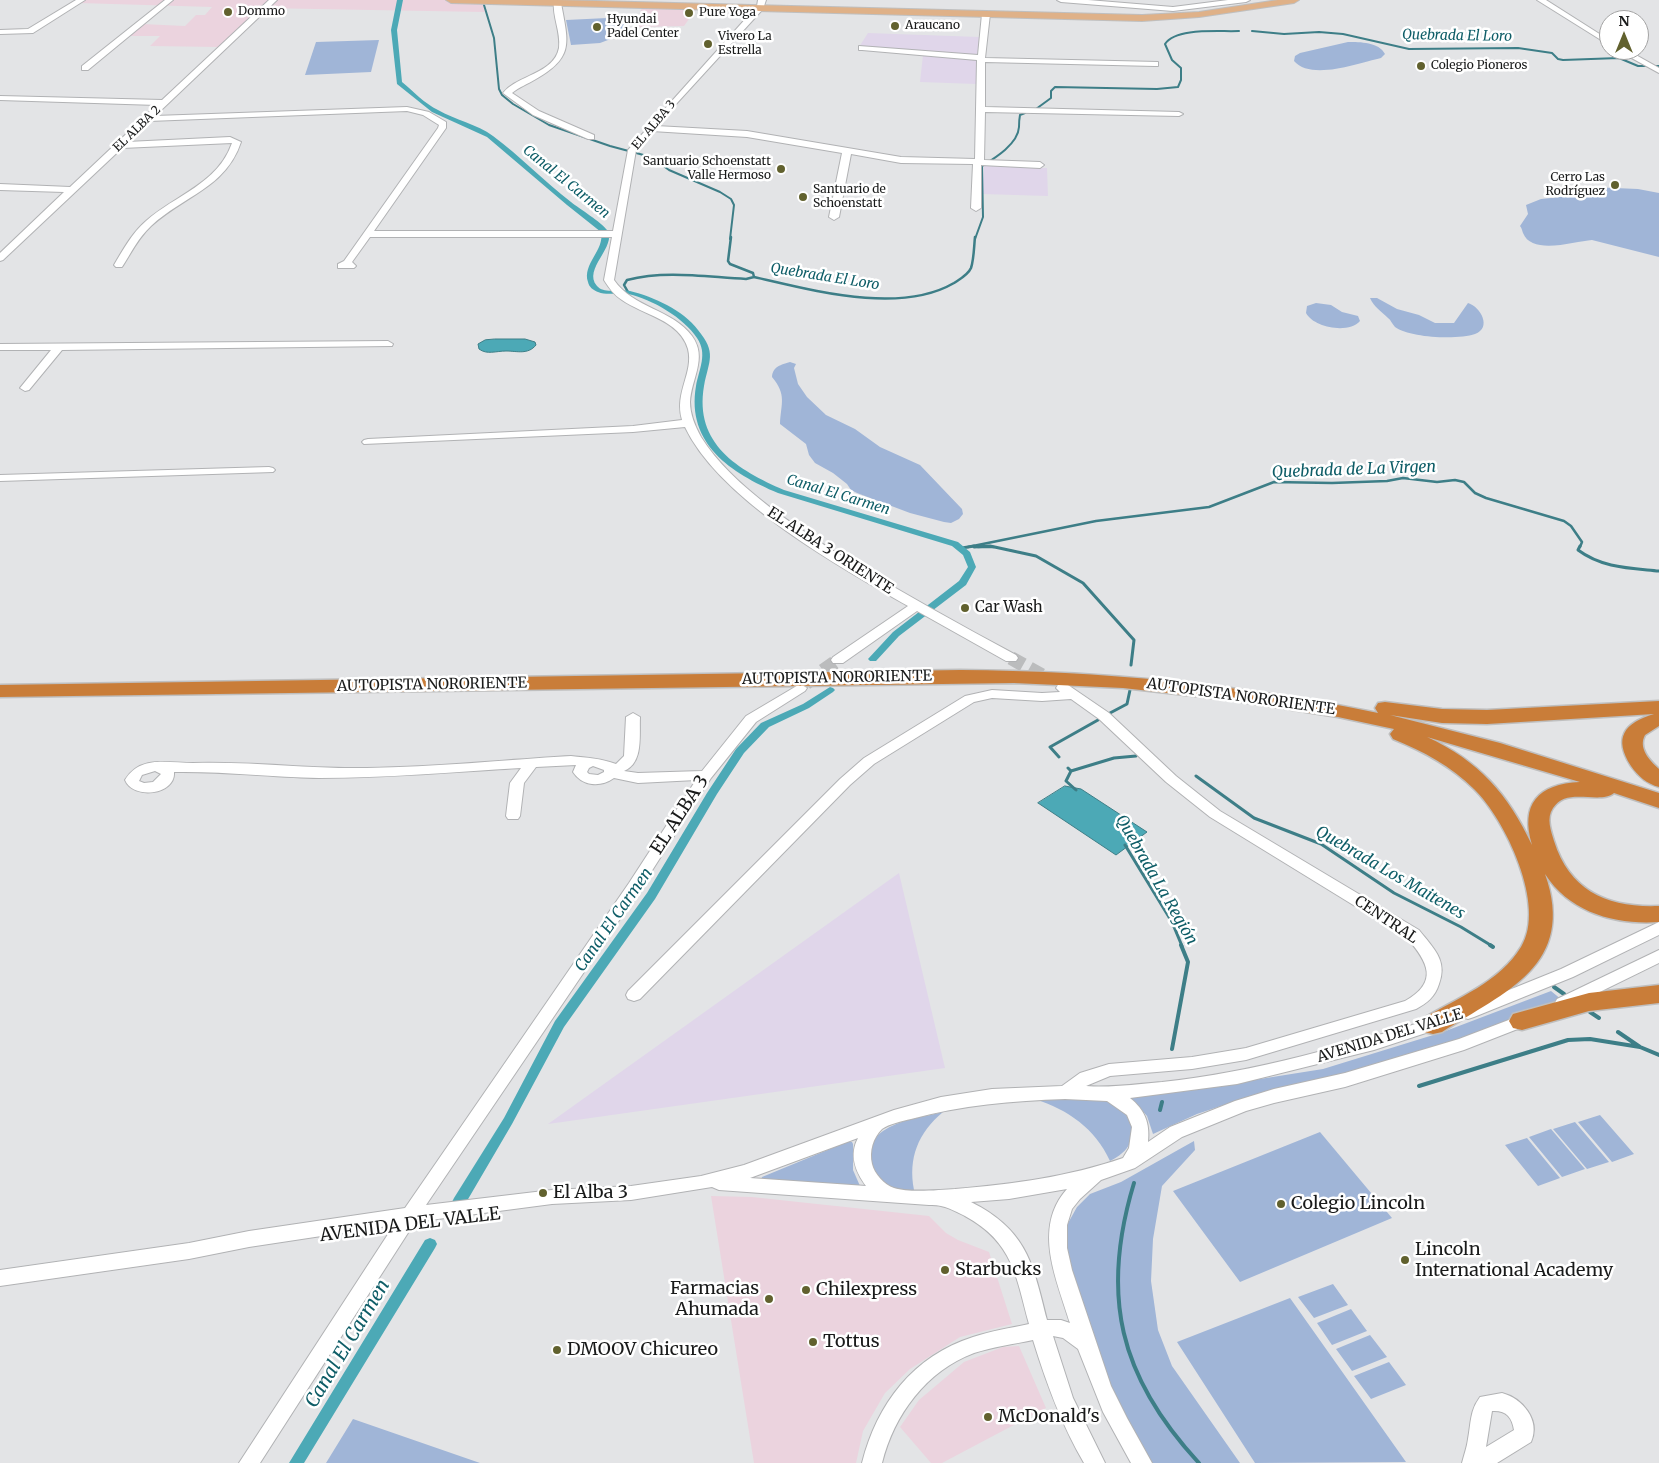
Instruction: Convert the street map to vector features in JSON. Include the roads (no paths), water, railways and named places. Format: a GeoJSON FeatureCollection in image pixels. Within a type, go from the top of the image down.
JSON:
{"type":"FeatureCollection","features":[{"type":"Feature","properties":{"kind":"highway","name":"AUTOPISTA NORORIENTE"},"geometry":{"type":"LineString","coordinates":[[0,682],[914,668],[1032,668],[1107,671],[1282,691],[1359,705],[1472,733],[1659,791]]}},
{"type":"Feature","properties":{"kind":"highway","name":"AUTOPISTA NORORIENTE"},"geometry":{"type":"LineString","coordinates":[[0,691],[1004,676],[1142,683],[1228,693],[1312,706],[1392,722],[1471,742],[1659,801]]}},
{"type":"Feature","properties":{"kind":"highway"},"geometry":{"type":"LineString","coordinates":[[1359,705],[1442,716],[1479,717],[1659,707]]}},
{"type":"Feature","properties":{"kind":"highway"},"geometry":{"type":"LineString","coordinates":[[1312,706],[1407,736],[1433,748],[1459,764],[1481,783],[1504,811],[1534,873],[1540,895],[1542,916],[1539,933],[1531,953],[1516,972],[1494,990],[1433,1025]]}},
{"type":"Feature","properties":{"kind":"highway"},"geometry":{"type":"LineString","coordinates":[[1659,719],[1640,727],[1633,737],[1632,746],[1635,756],[1641,765],[1659,780]]}},
{"type":"Feature","properties":{"kind":"highway"},"geometry":{"type":"LineString","coordinates":[[1659,801],[1608,790],[1568,790],[1545,801],[1538,811],[1537,822],[1539,834],[1552,868],[1574,892],[1594,904],[1617,912],[1634,915],[1659,914]]}},
{"type":"Feature","properties":{"kind":"highway"},"geometry":{"type":"LineString","coordinates":[[1522,1021],[1608,998],[1659,994]]}},
{"type":"Feature","properties":{"kind":"main road"},"geometry":{"type":"LineString","coordinates":[[451,0],[721,7],[753,11],[1177,18],[1234,11],[1294,0]]}},
{"type":"Feature","properties":{"kind":"main road"},"geometry":{"type":"LineString","coordinates":[[721,7],[753,11]]}},
{"type":"Feature","properties":{"kind":"street"},"geometry":{"type":"LineString","coordinates":[[0,32],[30,31],[81,0]]}},
{"type":"Feature","properties":{"kind":"street"},"geometry":{"type":"LineString","coordinates":[[85,68],[169,0]]}},
{"type":"Feature","properties":{"kind":"street","name":"EL ALBA 2"},"geometry":{"type":"LineString","coordinates":[[0,258],[273,0]]}},
{"type":"Feature","properties":{"kind":"street"},"geometry":{"type":"LineString","coordinates":[[1061,0],[1173,9],[1246,0]]}},
{"type":"Feature","properties":{"kind":"street"},"geometry":{"type":"LineString","coordinates":[[1078,2],[1131,0]]}},
{"type":"Feature","properties":{"kind":"street"},"geometry":{"type":"LineString","coordinates":[[1541,0],[1599,37]]}},
{"type":"Feature","properties":{"kind":"street"},"geometry":{"type":"LineString","coordinates":[[561,2],[564,47],[560,57],[551,67],[507,92],[536,113],[591,137]]}},
{"type":"Feature","properties":{"kind":"street","name":"EL ALBA 3"},"geometry":{"type":"LineString","coordinates":[[622,296],[612,287],[609,280],[610,234],[632,152],[650,128],[753,11]]}},
{"type":"Feature","properties":{"kind":"street"},"geometry":{"type":"LineString","coordinates":[[976,208],[977,162],[980,159],[981,59],[986,14]]}},
{"type":"Feature","properties":{"kind":"street"},"geometry":{"type":"LineString","coordinates":[[862,48],[981,59],[1155,64]]}},
{"type":"Feature","properties":{"kind":"street"},"geometry":{"type":"LineString","coordinates":[[1639,60],[1654,68]]}},
{"type":"Feature","properties":{"kind":"street"},"geometry":{"type":"LineString","coordinates":[[0,98],[165,103]]}},
{"type":"Feature","properties":{"kind":"street"},"geometry":{"type":"LineString","coordinates":[[148,119],[408,109],[417,110],[440,121],[443,124],[442,128],[347,263]]}},
{"type":"Feature","properties":{"kind":"street"},"geometry":{"type":"LineString","coordinates":[[981,109],[1179,114]]}},
{"type":"Feature","properties":{"kind":"street"},"geometry":{"type":"LineString","coordinates":[[650,128],[747,134],[910,161],[1040,165]]}},
{"type":"Feature","properties":{"kind":"street"},"geometry":{"type":"LineString","coordinates":[[119,265],[134,240],[150,222],[224,168],[232,157],[237,142],[156,147],[121,145]]}},
{"type":"Feature","properties":{"kind":"street"},"geometry":{"type":"LineString","coordinates":[[834,217],[847,150]]}},
{"type":"Feature","properties":{"kind":"street"},"geometry":{"type":"LineString","coordinates":[[0,187],[72,190]]}},
{"type":"Feature","properties":{"kind":"street"},"geometry":{"type":"LineString","coordinates":[[368,234],[559,234],[574,236],[610,234]]}},
{"type":"Feature","properties":{"kind":"street","name":"EL ALBA 3 ORIENTE"},"geometry":{"type":"LineString","coordinates":[[622,296],[666,317],[682,330],[690,340],[695,358],[685,395],[688,423],[706,451],[756,502],[805,538],[923,610],[1011,658]]}},
{"type":"Feature","properties":{"kind":"street"},"geometry":{"type":"LineString","coordinates":[[0,348],[388,344]]}},
{"type":"Feature","properties":{"kind":"street"},"geometry":{"type":"LineString","coordinates":[[25,388],[59,347]]}},
{"type":"Feature","properties":{"kind":"street"},"geometry":{"type":"LineString","coordinates":[[368,442],[628,429],[688,423]]}},
{"type":"Feature","properties":{"kind":"street"},"geometry":{"type":"LineString","coordinates":[[0,478],[268,470]]}},
{"type":"Feature","properties":{"kind":"street"},"geometry":{"type":"LineString","coordinates":[[838,660],[923,610]]}},
{"type":"Feature","properties":{"kind":"street","name":"EL ALBA 3"},"geometry":{"type":"LineString","coordinates":[[248,1463],[407,1220],[634,887],[706,775],[751,719],[800,688]]}},
{"type":"Feature","properties":{"kind":"street","name":"CENTRAL"},"geometry":{"type":"LineString","coordinates":[[634,995],[850,776],[869,761],[970,699],[992,694],[1042,697],[1069,691],[1104,716],[1171,779],[1215,814],[1413,934],[1429,953],[1434,969],[1432,985],[1425,995],[1410,1006],[1296,1041],[1239,1055],[1192,1063],[1109,1070],[1086,1078],[1065,1092]]}},
{"type":"Feature","properties":{"kind":"street"},"geometry":{"type":"LineString","coordinates":[[612,771],[623,766],[632,757],[633,717]]}},
{"type":"Feature","properties":{"kind":"street"},"geometry":{"type":"LineString","coordinates":[[164,768],[203,767],[316,773],[369,773],[571,760],[603,763],[612,771],[627,778],[706,775]]}},
{"type":"Feature","properties":{"kind":"street"},"geometry":{"type":"LineString","coordinates":[[513,816],[517,783],[532,762]]}},
{"type":"Feature","properties":{"kind":"street","name":"AVENIDA DEL VALLE"},"geometry":{"type":"LineString","coordinates":[[0,1278],[189,1251],[208,1252],[407,1220],[575,1204],[631,1193],[701,1183],[746,1172],[881,1121],[927,1108],[966,1100],[1018,1094],[1065,1092],[1107,1094],[1193,1085],[1237,1078],[1340,1053],[1433,1025],[1567,973],[1659,928]]}},
{"type":"Feature","properties":{"kind":"street","name":"AVENIDA DEL VALLE"},"geometry":{"type":"LineString","coordinates":[[701,1183],[942,1198],[1025,1189],[1100,1173],[1129,1163],[1176,1132],[1226,1111],[1274,1096],[1345,1080],[1464,1044],[1606,984],[1659,956]]}},
{"type":"Feature","properties":{"kind":"street"},"geometry":{"type":"LineString","coordinates":[[1107,1094],[1106,1077],[1109,1070]]}},
{"type":"Feature","properties":{"kind":"street","name":"AVENIDA DEL VALLE"},"geometry":{"type":"LineString","coordinates":[[1107,1094],[1116,1097],[1130,1108],[1140,1124],[1140,1142],[1129,1163]]}},
{"type":"Feature","properties":{"kind":"street"},"geometry":{"type":"LineString","coordinates":[[881,1121],[864,1140],[861,1159],[865,1172],[871,1181],[881,1190],[893,1196]]}},
{"type":"Feature","properties":{"kind":"street"},"geometry":{"type":"LineString","coordinates":[[1100,1173],[1082,1185],[1069,1199],[1061,1214],[1058,1232],[1061,1264],[1106,1402],[1142,1463]]}},
{"type":"Feature","properties":{"kind":"street"},"geometry":{"type":"LineString","coordinates":[[942,1198],[981,1216],[997,1228],[1010,1242],[1024,1272],[1057,1384],[1071,1418],[1095,1463]]}},
{"type":"Feature","properties":{"kind":"street"},"geometry":{"type":"LineString","coordinates":[[872,1463],[877,1444],[891,1414],[914,1383],[930,1368],[950,1355],[964,1348],[1040,1329],[1058,1327],[1067,1329],[1085,1342]]}},
{"type":"Feature","properties":{"kind":"street"},"geometry":{"type":"LineString","coordinates":[[1472,1463],[1478,1441],[1481,1410],[1487,1404],[1503,1402],[1515,1408],[1524,1424],[1524,1435],[1478,1463]]}},
{"type":"Feature","properties":{"kind":"waterway","name":"Canal El Carmen"},"geometry":{"type":"LineString","coordinates":[[400,0],[394,30],[399,83],[434,111],[489,136],[604,231],[606,237],[604,244],[590,273],[590,280],[597,290],[627,292],[649,300],[684,319],[700,337],[706,347],[707,355],[698,402],[700,418],[708,439],[721,457],[738,471],[781,491],[955,544],[967,554],[972,567],[963,583],[896,634],[873,659]]}},
{"type":"Feature","properties":{"kind":"waterway"},"geometry":{"type":"LineString","coordinates":[[484,5],[494,38],[499,89],[502,95],[513,104],[549,125],[610,146],[651,157],[669,170],[720,192],[731,199],[734,205],[730,239]]}},
{"type":"Feature","properties":{"kind":"waterway","name":"Quebrada El Loro"},"geometry":{"type":"LineString","coordinates":[[1036,109],[1051,98],[1051,91],[1055,87],[1157,89],[1178,87],[1181,80],[1181,68],[1172,60],[1165,44],[1179,35],[1188,33],[1239,31]]}},
{"type":"Feature","properties":{"kind":"waterway","name":"Quebrada El Loro"},"geometry":{"type":"LineString","coordinates":[[1252,31],[1284,34],[1319,32],[1343,34],[1409,49],[1518,48],[1552,53],[1558,59],[1563,60],[1619,58],[1638,66],[1659,66]]}},
{"type":"Feature","properties":{"kind":"waterway","name":"Quebrada El Loro"},"geometry":{"type":"LineString","coordinates":[[975,239],[983,217],[982,166],[999,155],[1015,139],[1018,133],[1020,115],[1025,113]]}},
{"type":"Feature","properties":{"kind":"waterway"},"geometry":{"type":"LineString","coordinates":[[731,237],[728,261],[730,264],[753,273],[754,277]]}},
{"type":"Feature","properties":{"kind":"waterway","name":"Quebrada El Loro"},"geometry":{"type":"LineString","coordinates":[[754,277],[855,297],[882,299],[908,297],[932,292],[954,283],[966,275],[972,264],[975,237]]}},
{"type":"Feature","properties":{"kind":"waterway","name":"Quebrada El Loro"},"geometry":{"type":"LineString","coordinates":[[628,292],[624,285],[627,280],[656,275],[746,279],[754,277]]}},
{"type":"Feature","properties":{"kind":"waterway","name":"Quebrada de La Virgen"},"geometry":{"type":"LineString","coordinates":[[968,547],[1096,521],[1209,507],[1274,482],[1332,483],[1387,481],[1403,478],[1437,482],[1455,480],[1464,482],[1475,493],[1486,498],[1564,521],[1571,526],[1582,542],[1580,547]]}},
{"type":"Feature","properties":{"kind":"waterway","name":"Quebrada Los Maitenes"},"geometry":{"type":"LineString","coordinates":[[968,547],[974,546]]}},
{"type":"Feature","properties":{"kind":"waterway","name":"Quebrada Los Maitenes"},"geometry":{"type":"LineString","coordinates":[[974,547],[990,546],[1036,556],[1083,583],[1134,640],[1131,665]]}},
{"type":"Feature","properties":{"kind":"waterway","name":"Quebrada de La Virgen"},"geometry":{"type":"LineString","coordinates":[[1580,546],[1578,550],[1607,564],[1659,571]]}},
{"type":"Feature","properties":{"kind":"waterway","name":"Quebrada Los Maitenes"},"geometry":{"type":"LineString","coordinates":[[962,548],[968,547]]}},
{"type":"Feature","properties":{"kind":"waterway","name":"Quebrada Los Maitenes"},"geometry":{"type":"LineString","coordinates":[[978,547],[994,547]]}},
{"type":"Feature","properties":{"kind":"waterway","name":"Canal El Carmen"},"geometry":{"type":"LineString","coordinates":[[459,1202],[508,1121],[559,1024],[651,896],[712,793],[740,751],[765,725],[806,706],[830,690]]}},
{"type":"Feature","properties":{"kind":"waterway","name":"Quebrada Los Maitenes"},"geometry":{"type":"LineString","coordinates":[[1110,713],[1127,704],[1130,690]]}},
{"type":"Feature","properties":{"kind":"waterway","name":"Quebrada Los Maitenes"},"geometry":{"type":"LineString","coordinates":[[1059,757],[1050,747],[1098,720]]}},
{"type":"Feature","properties":{"kind":"waterway","name":"Quebrada Los Maitenes"},"geometry":{"type":"LineString","coordinates":[[1071,771],[1114,758],[1136,756]]}},
{"type":"Feature","properties":{"kind":"waterway","name":"Quebrada La Región"},"geometry":{"type":"LineString","coordinates":[[1068,768],[1071,771]]}},
{"type":"Feature","properties":{"kind":"waterway","name":"Quebrada La Región"},"geometry":{"type":"LineString","coordinates":[[1071,771],[1066,781],[1076,790]]}},
{"type":"Feature","properties":{"kind":"waterway","name":"Quebrada Los Maitenes"},"geometry":{"type":"LineString","coordinates":[[1196,776],[1254,818],[1321,844],[1394,893],[1461,927],[1492,946]]}},
{"type":"Feature","properties":{"kind":"waterway","name":"Quebrada La Región"},"geometry":{"type":"LineString","coordinates":[[1125,845],[1172,922],[1182,946]]}},
{"type":"Feature","properties":{"kind":"waterway","name":"Quebrada La Región"},"geometry":{"type":"LineString","coordinates":[[1172,1049],[1188,962],[1181,945]]}},
{"type":"Feature","properties":{"kind":"waterway","name":"Quebrada Los Maitenes"},"geometry":{"type":"LineString","coordinates":[[1554,987],[1564,994]]}},
{"type":"Feature","properties":{"kind":"waterway","name":"Quebrada Los Maitenes"},"geometry":{"type":"LineString","coordinates":[[1590,1012],[1599,1018]]}},
{"type":"Feature","properties":{"kind":"waterway","name":"Quebrada Los Maitenes"},"geometry":{"type":"LineString","coordinates":[[1618,1032],[1640,1047]]}},
{"type":"Feature","properties":{"kind":"waterway"},"geometry":{"type":"LineString","coordinates":[[1419,1086],[1568,1040],[1590,1039],[1640,1047]]}},
{"type":"Feature","properties":{"kind":"waterway","name":"Quebrada Los Maitenes"},"geometry":{"type":"LineString","coordinates":[[1640,1047],[1659,1055]]}},
{"type":"Feature","properties":{"kind":"waterway","name":"Quebrada La Región"},"geometry":{"type":"LineString","coordinates":[[1160,1110],[1162,1102]]}},
{"type":"Feature","properties":{"kind":"waterway","name":"Quebrada La Región"},"geometry":{"type":"LineString","coordinates":[[1134,1183],[1124,1224],[1119,1262],[1119,1298],[1124,1333],[1134,1366],[1150,1399],[1172,1431],[1199,1463]]}},
{"type":"Feature","properties":{"kind":"waterway","name":"Canal El Carmen"},"geometry":{"type":"LineString","coordinates":[[296,1463],[430,1244]]}},
{"type":"Feature","properties":{"kind":"tunnel"},"geometry":{"type":"LineString","coordinates":[[1011,658],[1050,680]]}},
{"type":"Feature","properties":{"kind":"tunnel"},"geometry":{"type":"LineString","coordinates":[[806,683],[838,660]]}},
{"type":"Feature","properties":{"kind":"place","name":"Dommo"},"geometry":{"type":"Point","coordinates":[228,12]}},
{"type":"Feature","properties":{"kind":"place","name":"Pure Yoga"},"geometry":{"type":"Point","coordinates":[689,13]}},
{"type":"Feature","properties":{"kind":"place","name":"Araucano"},"geometry":{"type":"Point","coordinates":[895,26]}},
{"type":"Feature","properties":{"kind":"place","name":"Hyundai Padel Center"},"geometry":{"type":"Point","coordinates":[597,27]}},
{"type":"Feature","properties":{"kind":"place","name":"Vivero La Estrella"},"geometry":{"type":"Point","coordinates":[708,44]}},
{"type":"Feature","properties":{"kind":"place","name":"Colegio Pioneros"},"geometry":{"type":"Point","coordinates":[1421,66]}},
{"type":"Feature","properties":{"kind":"place","name":"Santuario Schoenstatt Valle Hermoso"},"geometry":{"type":"Point","coordinates":[781,169]}},
{"type":"Feature","properties":{"kind":"place","name":"Cerro Las Rodríguez"},"geometry":{"type":"Point","coordinates":[1615,185]}},
{"type":"Feature","properties":{"kind":"place","name":"Santuario de Schoenstatt"},"geometry":{"type":"Point","coordinates":[803,197]}},
{"type":"Feature","properties":{"kind":"place","name":"Car Wash"},"geometry":{"type":"Point","coordinates":[965,608]}},
{"type":"Feature","properties":{"kind":"place","name":"El Alba 3"},"geometry":{"type":"Point","coordinates":[543,1193]}},
{"type":"Feature","properties":{"kind":"place","name":"Colegio Lincoln"},"geometry":{"type":"Point","coordinates":[1281,1204]}},
{"type":"Feature","properties":{"kind":"place","name":"Lincoln International Academy"},"geometry":{"type":"Point","coordinates":[1405,1260]}},
{"type":"Feature","properties":{"kind":"place","name":"Starbucks"},"geometry":{"type":"Point","coordinates":[945,1270]}},
{"type":"Feature","properties":{"kind":"place","name":"Chilexpress"},"geometry":{"type":"Point","coordinates":[806,1290]}},
{"type":"Feature","properties":{"kind":"place","name":"Farmacias Ahumada"},"geometry":{"type":"Point","coordinates":[769,1299]}},
{"type":"Feature","properties":{"kind":"place","name":"Tottus"},"geometry":{"type":"Point","coordinates":[813,1342]}},
{"type":"Feature","properties":{"kind":"place","name":"DMOOV Chicureo"},"geometry":{"type":"Point","coordinates":[557,1350]}},
{"type":"Feature","properties":{"kind":"place","name":"McDonald's"},"geometry":{"type":"Point","coordinates":[988,1417]}}]}
